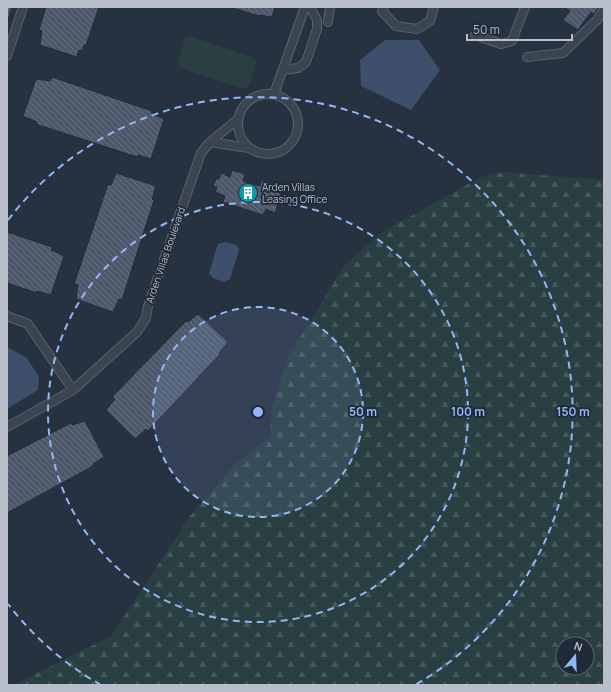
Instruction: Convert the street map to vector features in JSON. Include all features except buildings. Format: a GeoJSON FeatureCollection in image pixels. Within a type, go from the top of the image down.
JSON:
{"type":"FeatureCollection","features":[{"type":"Feature","properties":{"kind":"lane"},"geometry":{"type":"LineString","coordinates":[[7,56],[23,7]]}},
{"type":"Feature","properties":{"kind":"lane"},"geometry":{"type":"LineString","coordinates":[[210,142],[248,148],[262,154],[277,153],[286,149],[293,142],[297,132],[298,122],[296,112],[285,99],[274,94],[306,7]]}},
{"type":"Feature","properties":{"kind":"lane"},"geometry":{"type":"LineString","coordinates":[[283,70],[298,68],[306,62],[317,29],[317,20],[310,7]]}},
{"type":"Feature","properties":{"kind":"lane"},"geometry":{"type":"LineString","coordinates":[[328,22],[330,7]]}},
{"type":"Feature","properties":{"kind":"lane"},"geometry":{"type":"LineString","coordinates":[[384,7],[382,12],[396,26],[418,29],[430,21],[434,7]]}},
{"type":"Feature","properties":{"kind":"lane"},"geometry":{"type":"LineString","coordinates":[[475,35],[501,44],[512,41],[526,7]]}},
{"type":"Feature","properties":{"kind":"lane"},"geometry":{"type":"LineString","coordinates":[[527,57],[563,53],[597,20],[604,10]]}},
{"type":"Feature","properties":{"kind":"lane","name":"Arden Villas Boulevard"},"geometry":{"type":"LineString","coordinates":[[7,427],[73,390],[137,332],[146,318],[148,306],[201,153],[210,142],[238,119],[240,111],[253,98],[262,95],[274,94]]}},
{"type":"Feature","properties":{"kind":"lane"},"geometry":{"type":"LineString","coordinates":[[238,119],[239,135],[248,148]]}},
{"type":"Feature","properties":{"kind":"lane"},"geometry":{"type":"LineString","coordinates":[[7,316],[28,324],[73,390]]}},
{"type":"Feature","properties":{"kind":"green space"},"geometry":{"type":"Polygon","coordinates":[[[190,36],[255,58],[256,63],[249,86],[244,89],[180,68],[178,63],[185,38],[190,36]]]}},
{"type":"Feature","properties":{"kind":"green space"},"geometry":{"type":"Polygon","coordinates":[[[503,172],[604,180],[604,685],[13,685],[111,636],[190,516],[235,464],[270,437],[272,407],[288,357],[345,264],[384,231],[481,177],[503,172]]]}},
{"type":"Feature","properties":{"kind":"water"},"geometry":{"type":"Polygon","coordinates":[[[385,40],[419,40],[440,70],[411,110],[361,86],[360,60],[385,40]]]}},
{"type":"Feature","properties":{"kind":"water"},"geometry":{"type":"Polygon","coordinates":[[[225,242],[237,245],[239,250],[230,279],[224,282],[213,278],[209,273],[218,244],[225,242]]]}},
{"type":"Feature","properties":{"kind":"water"},"geometry":{"type":"Polygon","coordinates":[[[7,347],[27,358],[39,377],[38,390],[7,409],[7,347]]]}},
{"type":"Feature","properties":{"kind":"place","name":"Arden Villas Leasing Office"},"geometry":{"type":"Point","coordinates":[248,193]}}]}
